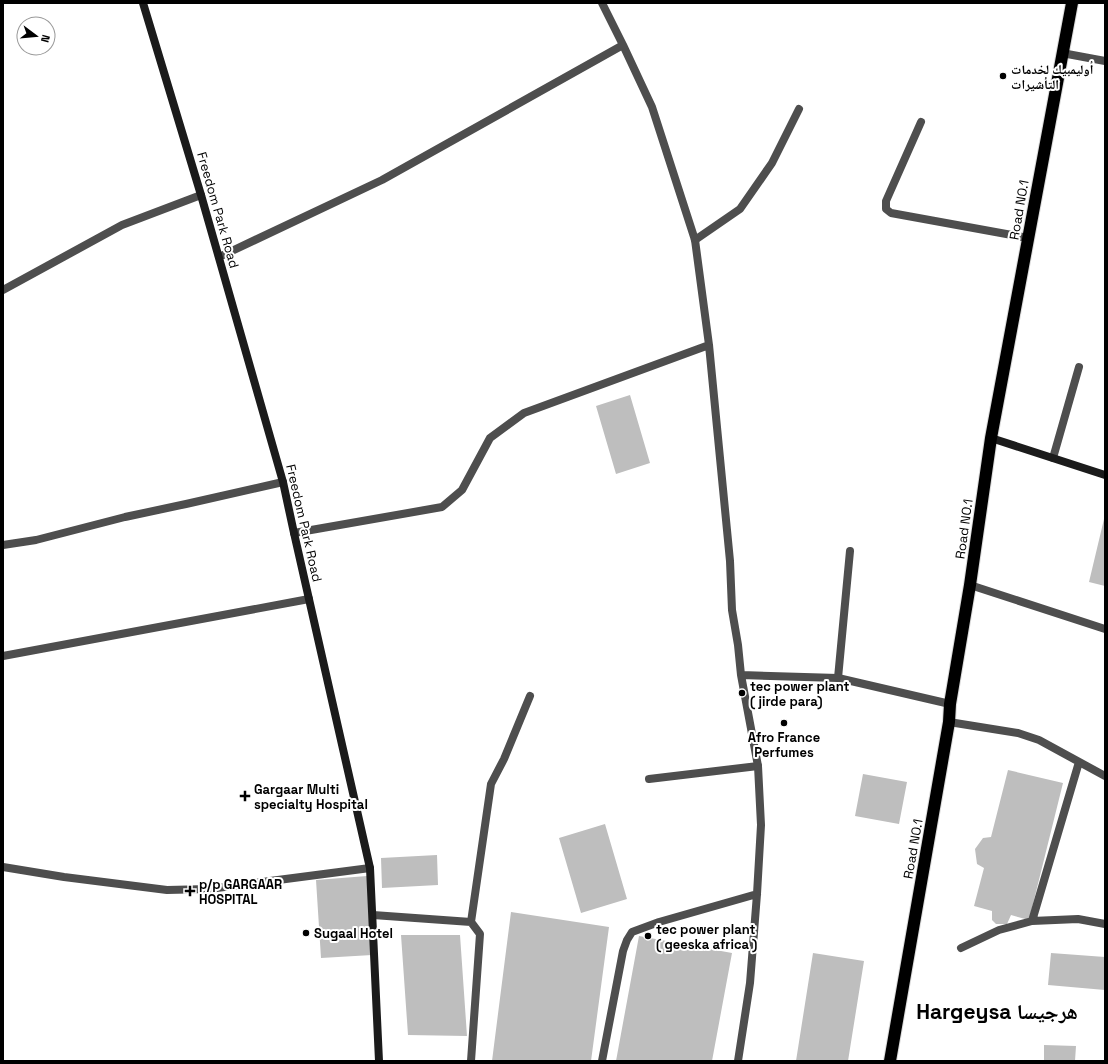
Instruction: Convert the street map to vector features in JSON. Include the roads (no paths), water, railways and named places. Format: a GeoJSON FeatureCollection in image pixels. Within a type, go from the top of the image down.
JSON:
{"type":"FeatureCollection","features":[{"type":"Feature","properties":{"kind":"highway","name":"Road NO.1"},"geometry":{"type":"LineString","coordinates":[[890,1061],[949,722],[950,704],[970,585],[991,438],[1072,3]]}},
{"type":"Feature","properties":{"kind":"street","name":"Freedom Park Road"},"geometry":{"type":"LineString","coordinates":[[143,3],[201,195],[283,482],[308,599],[370,868],[379,1061]]}},
{"type":"Feature","properties":{"kind":"street"},"geometry":{"type":"LineString","coordinates":[[602,3],[652,107],[695,240],[709,345],[730,561],[732,610],[741,675],[758,766],[760,825],[757,894],[750,983],[738,1061]]}},
{"type":"Feature","properties":{"kind":"street"},"geometry":{"type":"LineString","coordinates":[[219,257],[382,180],[623,45]]}},
{"type":"Feature","properties":{"kind":"street"},"geometry":{"type":"LineString","coordinates":[[1062,53],[1105,61]]}},
{"type":"Feature","properties":{"kind":"street"},"geometry":{"type":"LineString","coordinates":[[695,240],[740,209],[772,163],[799,109]]}},
{"type":"Feature","properties":{"kind":"street"},"geometry":{"type":"LineString","coordinates":[[921,122],[886,200],[886,209],[891,213],[1028,238]]}},
{"type":"Feature","properties":{"kind":"street"},"geometry":{"type":"LineString","coordinates":[[3,290],[122,225],[201,195]]}},
{"type":"Feature","properties":{"kind":"street"},"geometry":{"type":"LineString","coordinates":[[294,533],[442,507],[462,490],[490,438],[524,413],[709,345]]}},
{"type":"Feature","properties":{"kind":"street"},"geometry":{"type":"LineString","coordinates":[[1053,458],[1079,367]]}},
{"type":"Feature","properties":{"kind":"street"},"geometry":{"type":"LineString","coordinates":[[991,438],[1105,475]]}},
{"type":"Feature","properties":{"kind":"street"},"geometry":{"type":"LineString","coordinates":[[3,545],[36,540],[125,517],[283,482]]}},
{"type":"Feature","properties":{"kind":"street"},"geometry":{"type":"LineString","coordinates":[[838,678],[850,551]]}},
{"type":"Feature","properties":{"kind":"street"},"geometry":{"type":"LineString","coordinates":[[970,585],[1105,629]]}},
{"type":"Feature","properties":{"kind":"street"},"geometry":{"type":"LineString","coordinates":[[3,656],[308,599]]}},
{"type":"Feature","properties":{"kind":"street"},"geometry":{"type":"LineString","coordinates":[[741,675],[838,678],[950,704]]}},
{"type":"Feature","properties":{"kind":"street"},"geometry":{"type":"LineString","coordinates":[[471,1061],[480,934],[471,922],[490,784],[504,759],[530,696]]}},
{"type":"Feature","properties":{"kind":"street"},"geometry":{"type":"LineString","coordinates":[[949,722],[1018,733],[1038,740],[1105,776]]}},
{"type":"Feature","properties":{"kind":"street"},"geometry":{"type":"LineString","coordinates":[[1032,922],[1080,762]]}},
{"type":"Feature","properties":{"kind":"street"},"geometry":{"type":"LineString","coordinates":[[649,779],[758,766]]}},
{"type":"Feature","properties":{"kind":"street"},"geometry":{"type":"LineString","coordinates":[[3,867],[64,877],[167,890],[209,889],[370,868]]}},
{"type":"Feature","properties":{"kind":"street"},"geometry":{"type":"LineString","coordinates":[[602,1061],[623,951],[632,932],[659,922],[757,894]]}},
{"type":"Feature","properties":{"kind":"street"},"geometry":{"type":"LineString","coordinates":[[373,915],[471,922]]}},
{"type":"Feature","properties":{"kind":"street"},"geometry":{"type":"LineString","coordinates":[[961,948],[999,930],[1032,922],[1078,919],[1105,924]]}},
{"type":"Feature","properties":{"kind":"place","name":"أوليمبيك لخدمات التأشيرات"},"geometry":{"type":"Point","coordinates":[1003,76]}},
{"type":"Feature","properties":{"kind":"place","name":"tec power plant ( jirde para)"},"geometry":{"type":"Point","coordinates":[742,693]}},
{"type":"Feature","properties":{"kind":"place","name":"Afro France Perfumes"},"geometry":{"type":"Point","coordinates":[784,723]}},
{"type":"Feature","properties":{"kind":"place","name":"Gargaar Multi specialty Hospital"},"geometry":{"type":"Point","coordinates":[245,796]}},
{"type":"Feature","properties":{"kind":"place","name":"p/p GARGAAR HOSPITAL"},"geometry":{"type":"Point","coordinates":[190,891]}},
{"type":"Feature","properties":{"kind":"place","name":"Sugaal Hotel"},"geometry":{"type":"Point","coordinates":[306,933]}},
{"type":"Feature","properties":{"kind":"place","name":"tec power plant ( geeska africa )"},"geometry":{"type":"Point","coordinates":[648,936]}},
{"type":"Feature","properties":{"kind":"district","name":"Hargeysa هرجيسا"},"geometry":{"type":"Point","coordinates":[997,1011]}}]}
